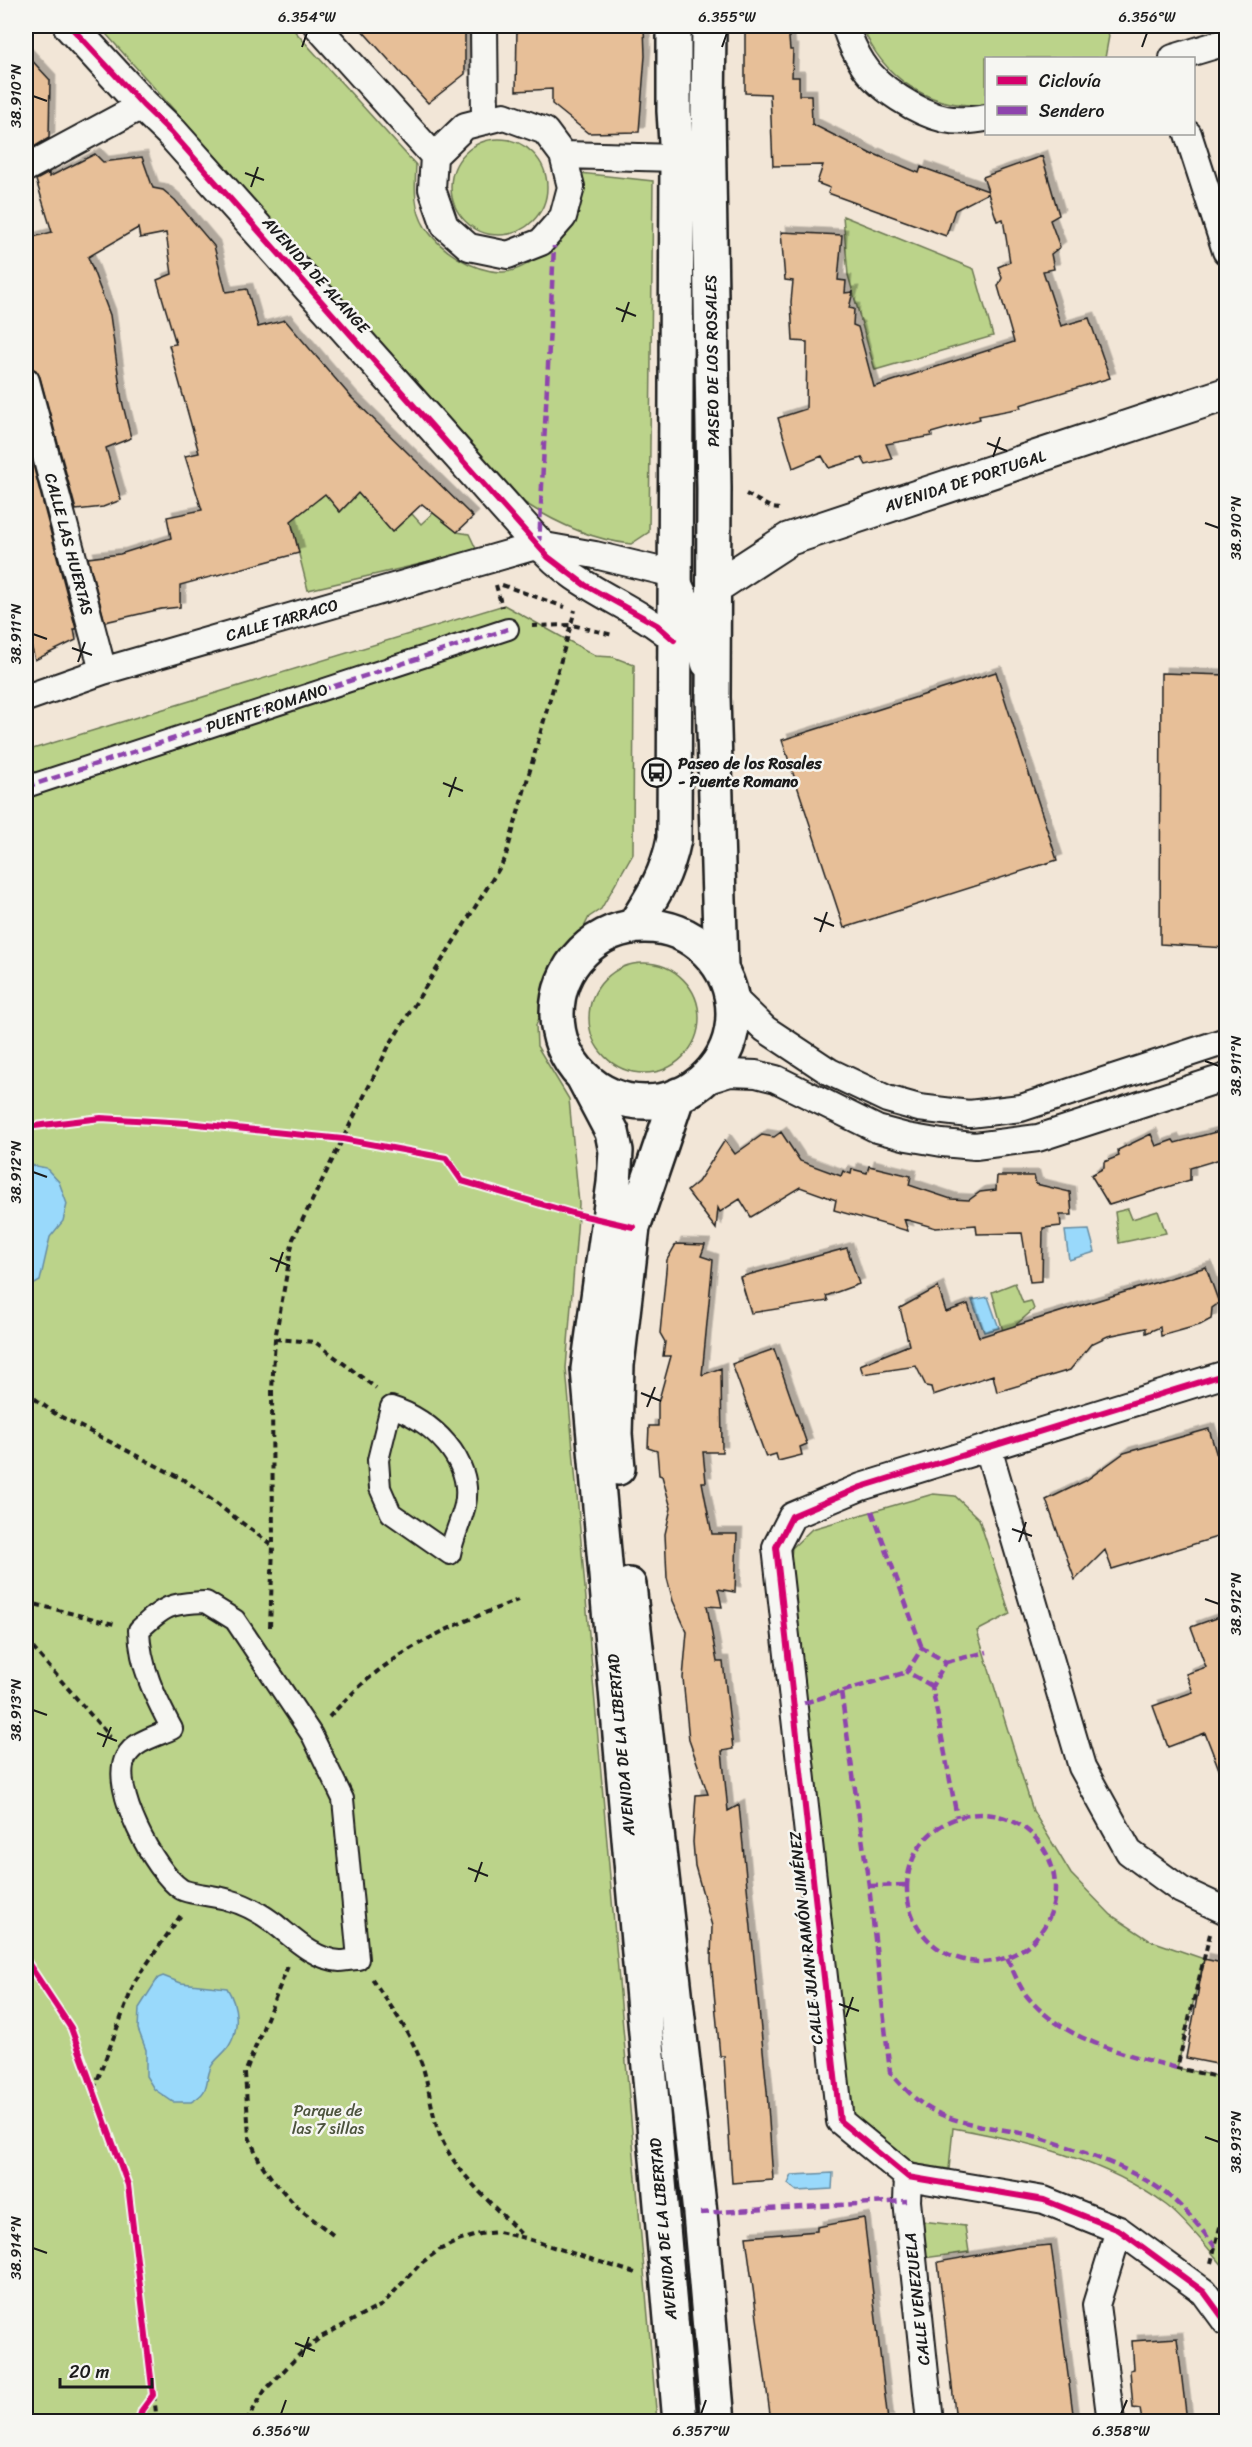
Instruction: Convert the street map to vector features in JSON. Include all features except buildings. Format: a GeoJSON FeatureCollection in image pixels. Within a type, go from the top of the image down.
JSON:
{"type":"FeatureCollection","features":[{"type":"Feature","properties":{"kind":"main road","name":"PASEO DE LOS ROSALES"},"geometry":{"type":"LineString","coordinates":[[633,927],[663,879],[669,864],[674,839],[677,158],[674,111],[674,26]]}},
{"type":"Feature","properties":{"kind":"main road","name":"PASEO DE LOS ROSALES"},"geometry":{"type":"LineString","coordinates":[[709,26],[713,697],[726,983]]}},
{"type":"Feature","properties":{"kind":"main road"},"geometry":{"type":"LineString","coordinates":[[662,926],[681,932],[706,950],[726,983],[731,1035],[721,1058],[690,1089],[648,1102],[628,1101],[609,1094],[583,1077],[566,1055],[557,1025],[558,994],[570,966],[589,946],[608,935],[633,927],[662,926]]}},
{"type":"Feature","properties":{"kind":"main road","name":"AVENIDA DE LA LIBERTAD"},"geometry":{"type":"LineString","coordinates":[[583,1077],[612,1132],[616,1151],[614,1182],[588,1369],[680,2421]]}},
{"type":"Feature","properties":{"kind":"main road","name":"AVENIDA DE LA LIBERTAD"},"geometry":{"type":"LineString","coordinates":[[690,1089],[633,1227],[617,1365],[615,1434],[622,1524],[699,2213],[718,2421]]}},
{"type":"Feature","properties":{"kind":"street","name":"AVENIDA DE ALANGE"},"geometry":{"type":"LineString","coordinates":[[70,26],[171,132],[539,545]]}},
{"type":"Feature","properties":{"kind":"street"},"geometry":{"type":"LineString","coordinates":[[317,26],[434,156]]}},
{"type":"Feature","properties":{"kind":"street"},"geometry":{"type":"LineString","coordinates":[[484,26],[485,121]]}},
{"type":"Feature","properties":{"kind":"street"},"geometry":{"type":"LineString","coordinates":[[845,26],[862,64],[896,96],[921,111],[946,119],[970,121],[985,118]]}},
{"type":"Feature","properties":{"kind":"street"},"geometry":{"type":"LineString","coordinates":[[1176,57],[1227,42]]}},
{"type":"Feature","properties":{"kind":"street"},"geometry":{"type":"LineString","coordinates":[[26,168],[143,105]]}},
{"type":"Feature","properties":{"kind":"street"},"geometry":{"type":"LineString","coordinates":[[504,116],[545,131],[564,155],[571,187],[563,217],[542,242],[508,255],[470,247],[445,226],[432,189],[434,156],[465,126],[485,121],[504,116]]}},
{"type":"Feature","properties":{"kind":"street"},"geometry":{"type":"LineString","coordinates":[[1188,135],[1227,250]]}},
{"type":"Feature","properties":{"kind":"street"},"geometry":{"type":"LineString","coordinates":[[564,155],[677,158]]}},
{"type":"Feature","properties":{"kind":"street","name":"CALLE LAS HUERTAS"},"geometry":{"type":"LineString","coordinates":[[26,381],[103,671]]}},
{"type":"Feature","properties":{"kind":"street","name":"AVENIDA DE PORTUGAL"},"geometry":{"type":"LineString","coordinates":[[714,588],[789,539],[1227,394]]}},
{"type":"Feature","properties":{"kind":"street"},"geometry":{"type":"LineString","coordinates":[[539,545],[595,555],[674,574]]}},
{"type":"Feature","properties":{"kind":"street"},"geometry":{"type":"LineString","coordinates":[[539,545],[561,568],[585,585],[657,625],[674,640]]}},
{"type":"Feature","properties":{"kind":"street","name":"CALLE TARRACO"},"geometry":{"type":"LineString","coordinates":[[26,698],[103,671],[539,545]]}},
{"type":"Feature","properties":{"kind":"street","name":"PASEO DE LOS ROSALES"},"geometry":{"type":"LineString","coordinates":[[674,574],[692,612],[713,697]]}},
{"type":"Feature","properties":{"kind":"street","name":"PUENTE ROMANO"},"geometry":{"type":"LineString","coordinates":[[26,787],[508,628]]}},
{"type":"Feature","properties":{"kind":"street"},"geometry":{"type":"LineString","coordinates":[[726,983],[765,1029],[830,1072],[887,1099],[919,1108],[952,1113],[969,1114],[1022,1108],[1227,1041]]}},
{"type":"Feature","properties":{"kind":"street"},"geometry":{"type":"LineString","coordinates":[[690,1089],[730,1073],[756,1074],[776,1079],[877,1129],[907,1137],[975,1146],[1038,1138],[1227,1077]]}},
{"type":"Feature","properties":{"kind":"street","name":"CALLE JUAN RAMÓN JIMÉNEZ"},"geometry":{"type":"LineString","coordinates":[[1227,1374],[861,1487],[792,1516],[776,1547],[840,2121],[908,2177],[1044,2200],[1119,2230],[1204,2292],[1227,2322]]}},
{"type":"Feature","properties":{"kind":"street"},"geometry":{"type":"LineString","coordinates":[[391,1407],[411,1413],[435,1433],[450,1448],[462,1468],[465,1504],[450,1554],[391,1513],[380,1488],[378,1460],[391,1407]]}},
{"type":"Feature","properties":{"kind":"street"},"geometry":{"type":"LineString","coordinates":[[988,1448],[1082,1767],[1129,1852],[1181,1890],[1222,1909]]}},
{"type":"Feature","properties":{"kind":"street"},"geometry":{"type":"LineString","coordinates":[[206,1602],[235,1620],[262,1663],[312,1735],[343,1799],[358,1959],[339,1961],[313,1952],[297,1943],[272,1922],[231,1900],[182,1891],[166,1875],[142,1837],[125,1800],[122,1767],[126,1756],[136,1745],[172,1729],[151,1688],[139,1650],[139,1630],[160,1610],[184,1603],[206,1602]]}},
{"type":"Feature","properties":{"kind":"street","name":"CALLE VENEZUELA"},"geometry":{"type":"LineString","coordinates":[[908,2177],[907,2201],[930,2421]]}},
{"type":"Feature","properties":{"kind":"street"},"geometry":{"type":"LineString","coordinates":[[1111,2421],[1096,2305],[1119,2230]]}},
{"type":"Feature","properties":{"kind":"path"},"geometry":{"type":"LineString","coordinates":[[741,489],[762,504],[780,510]]}},
{"type":"Feature","properties":{"kind":"path"},"geometry":{"type":"LineString","coordinates":[[262,1663],[271,1624],[272,1390],[275,1339],[293,1239],[390,1044],[505,859],[576,611],[535,595],[496,584]]}},
{"type":"Feature","properties":{"kind":"path"},"geometry":{"type":"LineString","coordinates":[[508,628],[547,624],[572,625],[621,637]]}},
{"type":"Feature","properties":{"kind":"path"},"geometry":{"type":"LineString","coordinates":[[26,1127],[101,1118],[187,1123],[343,1139],[446,1158],[462,1181],[607,1221]]}},
{"type":"Feature","properties":{"kind":"path"},"geometry":{"type":"LineString","coordinates":[[275,1339],[315,1342],[375,1388],[391,1407]]}},
{"type":"Feature","properties":{"kind":"path"},"geometry":{"type":"LineString","coordinates":[[26,1392],[54,1413],[186,1481],[273,1546]]}},
{"type":"Feature","properties":{"kind":"path"},"geometry":{"type":"LineString","coordinates":[[312,1735],[343,1703],[389,1662],[437,1634],[518,1600]]}},
{"type":"Feature","properties":{"kind":"path"},"geometry":{"type":"LineString","coordinates":[[26,1602],[139,1630]]}},
{"type":"Feature","properties":{"kind":"path"},"geometry":{"type":"LineString","coordinates":[[26,1640],[126,1756]]}},
{"type":"Feature","properties":{"kind":"path"},"geometry":{"type":"LineString","coordinates":[[93,2089],[135,1981],[197,1892]]}},
{"type":"Feature","properties":{"kind":"path"},"geometry":{"type":"LineString","coordinates":[[1222,1909],[1177,2068],[1227,2079]]}},
{"type":"Feature","properties":{"kind":"path"},"geometry":{"type":"LineString","coordinates":[[297,1943],[245,2073],[249,2137],[260,2162],[278,2186],[296,2206],[333,2235]]}},
{"type":"Feature","properties":{"kind":"path"},"geometry":{"type":"LineString","coordinates":[[358,1959],[397,2016],[422,2063],[444,2146],[525,2238]]}},
{"type":"Feature","properties":{"kind":"path"},"geometry":{"type":"LineString","coordinates":[[26,1960],[71,2028],[129,2185],[157,2421]]}},
{"type":"Feature","properties":{"kind":"path"},"geometry":{"type":"LineString","coordinates":[[1204,2292],[1227,2203]]}},
{"type":"Feature","properties":{"kind":"path"},"geometry":{"type":"LineString","coordinates":[[246,2421],[265,2390],[302,2352],[321,2337],[382,2305],[420,2264],[440,2250],[480,2234],[498,2232],[525,2238],[641,2275],[639,2264]]}},
{"type":"Feature","properties":{"kind":"path"},"geometry":{"type":"LineString","coordinates":[[138,2421],[142,2410],[153,2395]]}},
{"type":"Feature","properties":{"kind":"green space"},"geometry":{"type":"Polygon","coordinates":[[[99,26],[290,26],[416,165],[415,189],[418,212],[432,236],[448,252],[479,268],[501,272],[518,269],[562,238],[570,229],[578,213],[580,173],[653,181],[649,532],[631,544],[603,539],[562,524],[525,503],[99,26]]]}},
{"type":"Feature","properties":{"kind":"green space"},"geometry":{"type":"Polygon","coordinates":[[[862,26],[1106,26],[1109,36],[1105,57],[985,57],[985,104],[965,105],[927,96],[911,87],[895,75],[871,44],[862,26]]]}},
{"type":"Feature","properties":{"kind":"green space"},"geometry":{"type":"Polygon","coordinates":[[[499,139],[517,143],[533,153],[543,169],[547,187],[543,205],[533,221],[517,231],[499,235],[481,231],[465,221],[455,205],[451,187],[455,169],[465,153],[481,143],[499,139]]]}},
{"type":"Feature","properties":{"kind":"green space"},"geometry":{"type":"Polygon","coordinates":[[[843,216],[974,269],[993,336],[875,370],[848,275],[843,216]]]}},
{"type":"Feature","properties":{"kind":"green space"},"geometry":{"type":"Polygon","coordinates":[[[270,439],[319,499],[325,494],[358,493],[392,532],[412,514],[421,524],[433,513],[457,532],[469,534],[477,551],[308,590],[270,439]]]}},
{"type":"Feature","properties":{"kind":"green space","name":"Parque de las 7 sillas"},"geometry":{"type":"Polygon","coordinates":[[[504,605],[596,656],[613,657],[634,665],[633,853],[601,909],[589,917],[536,1025],[537,1046],[569,1099],[579,1204],[566,1368],[657,2421],[26,2422],[26,751],[504,605]]]}},
{"type":"Feature","properties":{"kind":"green space"},"geometry":{"type":"Polygon","coordinates":[[[644,963],[665,967],[683,979],[695,997],[699,1018],[695,1039],[683,1057],[665,1069],[644,1073],[623,1069],[605,1057],[593,1039],[589,1018],[593,997],[605,979],[623,967],[644,963]]]}},
{"type":"Feature","properties":{"kind":"green space"},"geometry":{"type":"Polygon","coordinates":[[[1128,1209],[1132,1219],[1158,1211],[1166,1233],[1119,1243],[1115,1212],[1128,1209]]]}},
{"type":"Feature","properties":{"kind":"green space"},"geometry":{"type":"Polygon","coordinates":[[[1015,1283],[1023,1303],[1031,1301],[1034,1309],[1011,1329],[1003,1331],[992,1292],[1015,1283]]]}},
{"type":"Feature","properties":{"kind":"green space"},"geometry":{"type":"Polygon","coordinates":[[[933,1494],[955,1496],[979,1519],[1010,1614],[977,1631],[1033,1811],[1071,1874],[1111,1915],[1149,1940],[1204,1959],[1177,2068],[1226,2078],[1226,2269],[1174,2211],[1142,2189],[1091,2164],[1037,2146],[953,2128],[949,2169],[917,2164],[892,2152],[851,2112],[789,1575],[792,1548],[812,1529],[933,1494]]]}},
{"type":"Feature","properties":{"kind":"green space"},"geometry":{"type":"Polygon","coordinates":[[[921,2221],[965,2226],[969,2252],[924,2258],[921,2221]]]}},
{"type":"Feature","properties":{"kind":"water"},"geometry":{"type":"Polygon","coordinates":[[[26,1164],[46,1168],[59,1182],[67,1204],[63,1221],[50,1237],[40,1281],[26,1289],[26,1164]]]}},
{"type":"Feature","properties":{"kind":"water"},"geometry":{"type":"Polygon","coordinates":[[[1089,1230],[1095,1252],[1069,1260],[1065,1231],[1089,1230]]]}},
{"type":"Feature","properties":{"kind":"water"},"geometry":{"type":"Polygon","coordinates":[[[988,1297],[999,1328],[984,1332],[972,1300],[988,1297]]]}},
{"type":"Feature","properties":{"kind":"water"},"geometry":{"type":"Polygon","coordinates":[[[163,1976],[181,1983],[227,1988],[234,2002],[236,2024],[233,2039],[211,2067],[202,2094],[191,2102],[173,2102],[154,2089],[146,2076],[146,2050],[138,2029],[139,2008],[158,1978],[163,1976]]]}},
{"type":"Feature","properties":{"kind":"water"},"geometry":{"type":"Polygon","coordinates":[[[833,2173],[832,2189],[797,2191],[788,2184],[792,2175],[833,2173]]]}},
{"type":"Feature","properties":{"kind":"marked path"},"geometry":{"type":"LineString","coordinates":[[539,545],[554,246]]}},
{"type":"Feature","properties":{"kind":"marked path"},"geometry":{"type":"LineString","coordinates":[[26,787],[508,629]]}},
{"type":"Feature","properties":{"kind":"marked path"},"geometry":{"type":"LineString","coordinates":[[872,1511],[922,1648]]}},
{"type":"Feature","properties":{"kind":"marked path"},"geometry":{"type":"LineString","coordinates":[[932,1686],[907,1672],[922,1648],[946,1662],[932,1686],[957,1817]]}},
{"type":"Feature","properties":{"kind":"marked path"},"geometry":{"type":"LineString","coordinates":[[946,1662],[987,1652]]}},
{"type":"Feature","properties":{"kind":"marked path"},"geometry":{"type":"LineString","coordinates":[[804,1703],[907,1672]]}},
{"type":"Feature","properties":{"kind":"marked path"},"geometry":{"type":"LineString","coordinates":[[841,1692],[869,1886],[890,2072],[919,2101],[943,2115],[970,2124],[1041,2138],[1108,2162],[1141,2177],[1176,2202],[1194,2220],[1215,2247]]}},
{"type":"Feature","properties":{"kind":"marked path"},"geometry":{"type":"LineString","coordinates":[[981,1814],[1009,1820],[1033,1836],[1049,1860],[1055,1888],[1049,1916],[1033,1940],[1009,1956],[981,1962],[953,1956],[929,1940],[913,1916],[907,1888],[913,1860],[929,1836],[953,1820],[981,1814]]}},
{"type":"Feature","properties":{"kind":"marked path"},"geometry":{"type":"LineString","coordinates":[[869,1886],[907,1885]]}},
{"type":"Feature","properties":{"kind":"marked path"},"geometry":{"type":"LineString","coordinates":[[1007,1958],[1026,1995],[1058,2024],[1095,2043],[1177,2068]]}},
{"type":"Feature","properties":{"kind":"marked path"},"geometry":{"type":"LineString","coordinates":[[700,2213],[907,2201]]}},
{"type":"Feature","properties":{"kind":"cycle path"},"geometry":{"type":"LineString","coordinates":[[70,26],[171,132],[548,557],[585,585],[657,625],[674,640]]}},
{"type":"Feature","properties":{"kind":"cycle path"},"geometry":{"type":"LineString","coordinates":[[26,1127],[101,1118],[187,1123],[343,1139],[446,1158],[462,1181],[572,1213],[633,1227]]}},
{"type":"Feature","properties":{"kind":"cycle path"},"geometry":{"type":"LineString","coordinates":[[1226,1374],[861,1487],[792,1516],[776,1547],[840,2121],[908,2177],[1044,2200],[1119,2230],[1204,2292],[1226,2322]]}},
{"type":"Feature","properties":{"kind":"cycle path"},"geometry":{"type":"LineString","coordinates":[[26,1960],[71,2028],[128,2185],[153,2395],[142,2410],[138,2422]]}},
{"type":"Feature","properties":{"kind":"place","name":"Paseo de los Rosales - Puente Romano"},"geometry":{"type":"Point","coordinates":[657,772]}}]}
